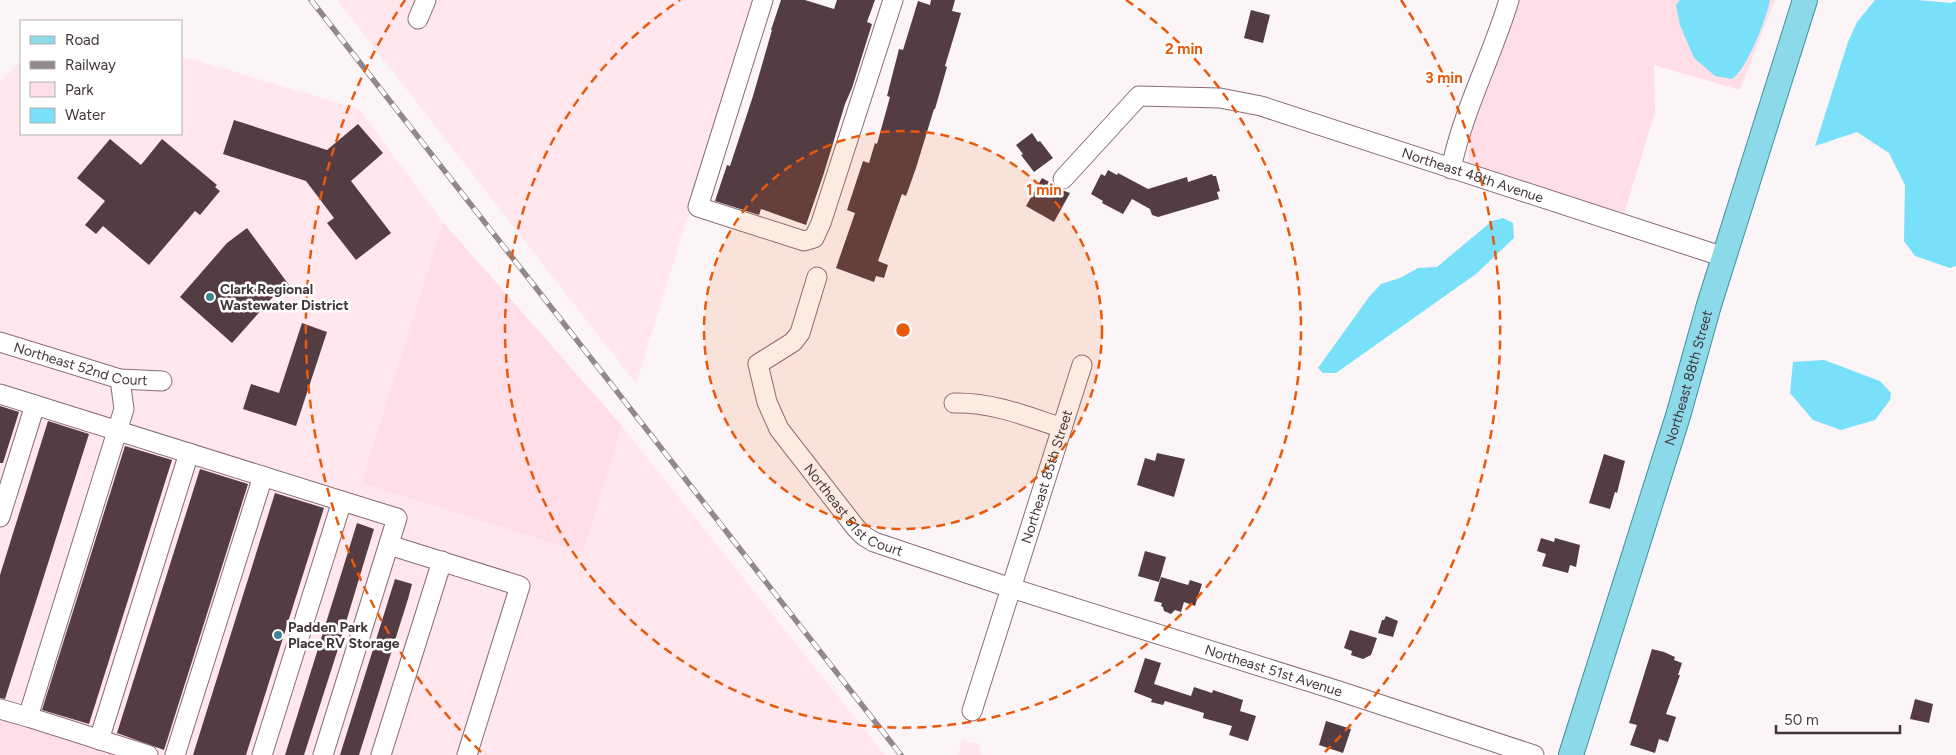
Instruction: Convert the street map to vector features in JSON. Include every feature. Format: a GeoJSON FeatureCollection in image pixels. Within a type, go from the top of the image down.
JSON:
{"type":"FeatureCollection","features":[{"type":"Feature","properties":{"kind":"main road","name":"Northeast 88th Street"},"geometry":{"type":"LineString","coordinates":[[1570,755],[1678,416],[1724,257],[1805,0]]}},
{"type":"Feature","properties":{"kind":"street"},"geometry":{"type":"LineString","coordinates":[[418,19],[426,0]]}},
{"type":"Feature","properties":{"kind":"street"},"geometry":{"type":"LineString","coordinates":[[763,0],[698,206],[804,241],[814,238],[821,224],[893,0]]}},
{"type":"Feature","properties":{"kind":"street"},"geometry":{"type":"LineString","coordinates":[[1451,168],[1473,94],[1501,28],[1509,0]]}},
{"type":"Feature","properties":{"kind":"street","name":"Northeast 48th Avenue"},"geometry":{"type":"LineString","coordinates":[[1063,179],[1139,96],[1220,98],[1261,106],[1724,257]]}},
{"type":"Feature","properties":{"kind":"street","name":"Northeast 51st Court"},"geometry":{"type":"LineString","coordinates":[[817,277],[800,333],[793,342],[758,364],[767,402],[779,429],[864,536],[882,546],[1011,588]]}},
{"type":"Feature","properties":{"kind":"street","name":"Northeast 52nd Court"},"geometry":{"type":"LineString","coordinates":[[0,342],[120,379],[162,382]]}},
{"type":"Feature","properties":{"kind":"street","name":"Northeast 85th Street"},"geometry":{"type":"LineString","coordinates":[[972,711],[1082,365]]}},
{"type":"Feature","properties":{"kind":"street"},"geometry":{"type":"LineString","coordinates":[[28,717],[124,409],[120,379]]}},
{"type":"Feature","properties":{"kind":"street"},"geometry":{"type":"LineString","coordinates":[[0,394],[397,518],[323,755]]}},
{"type":"Feature","properties":{"kind":"street"},"geometry":{"type":"LineString","coordinates":[[954,403],[993,406],[1062,428]]}},
{"type":"Feature","properties":{"kind":"street"},"geometry":{"type":"LineString","coordinates":[[0,516],[35,405]]}},
{"type":"Feature","properties":{"kind":"street"},"geometry":{"type":"LineString","coordinates":[[99,740],[189,453]]}},
{"type":"Feature","properties":{"kind":"street"},"geometry":{"type":"LineString","coordinates":[[175,755],[262,476]]}},
{"type":"Feature","properties":{"kind":"street"},"geometry":{"type":"LineString","coordinates":[[262,755],[342,501]]}},
{"type":"Feature","properties":{"kind":"street"},"geometry":{"type":"LineString","coordinates":[[389,545],[520,586],[467,755]]}},
{"type":"Feature","properties":{"kind":"street"},"geometry":{"type":"LineString","coordinates":[[381,755],[442,561]]}},
{"type":"Feature","properties":{"kind":"street","name":"Northeast 51st Avenue"},"geometry":{"type":"LineString","coordinates":[[1011,588],[1340,691],[1534,755]]}},
{"type":"Feature","properties":{"kind":"street"},"geometry":{"type":"LineString","coordinates":[[0,708],[148,755]]}},
{"type":"Feature","properties":{"kind":"shaded area"},"geometry":{"type":"Polygon","coordinates":[[[337,0],[755,0],[636,384],[337,0]]]}},
{"type":"Feature","properties":{"kind":"shaded area"},"geometry":{"type":"Polygon","coordinates":[[[182,56],[359,109],[443,222],[361,483],[582,553],[622,426],[885,755],[122,755],[0,717],[0,82],[20,61],[20,135],[182,135],[182,56]]]}},
{"type":"Feature","properties":{"kind":"shaded area"},"geometry":{"type":"Polygon","coordinates":[[[962,740],[979,744],[981,755],[958,755],[962,740]]]}},
{"type":"Feature","properties":{"kind":"green space"},"geometry":{"type":"Polygon","coordinates":[[[1516,0],[1775,0],[1740,90],[1654,65],[1655,112],[1624,214],[1468,167],[1471,118],[1516,0]]]}},
{"type":"Feature","properties":{"kind":"green space"},"geometry":{"type":"Polygon","coordinates":[[[443,222],[622,426],[583,553],[361,483],[443,222]]]}},
{"type":"Feature","properties":{"kind":"green space"},"geometry":{"type":"Polygon","coordinates":[[[0,717],[122,755],[0,755],[0,717]]]}},
{"type":"Feature","properties":{"kind":"water"},"geometry":{"type":"Polygon","coordinates":[[[1680,0],[1770,0],[1765,19],[1750,54],[1732,79],[1715,76],[1694,58],[1680,25],[1676,5],[1680,0]]]}},
{"type":"Feature","properties":{"kind":"water"},"geometry":{"type":"Polygon","coordinates":[[[1875,0],[1918,0],[1951,3],[1956,1],[1956,266],[1950,268],[1915,256],[1904,241],[1905,185],[1889,153],[1857,132],[1815,146],[1848,42],[1857,22],[1875,0]]]}},
{"type":"Feature","properties":{"kind":"water"},"geometry":{"type":"Polygon","coordinates":[[[1503,218],[1513,223],[1514,238],[1476,274],[1336,373],[1323,373],[1318,368],[1369,297],[1381,284],[1400,278],[1418,268],[1437,267],[1492,221],[1503,218]]]}},
{"type":"Feature","properties":{"kind":"water"},"geometry":{"type":"Polygon","coordinates":[[[1824,360],[1880,381],[1891,393],[1890,400],[1875,420],[1841,430],[1813,420],[1790,393],[1793,362],[1824,360]]]}},
{"type":"Feature","properties":{"kind":"building"},"geometry":{"type":"Polygon","coordinates":[[[781,0],[805,0],[834,9],[837,0],[875,0],[867,22],[872,24],[806,225],[761,209],[759,215],[715,201],[727,165],[730,166],[753,96],[781,0]]]}},
{"type":"Feature","properties":{"kind":"building"},"geometry":{"type":"Polygon","coordinates":[[[931,0],[955,0],[952,11],[961,13],[945,66],[947,67],[935,109],[916,168],[906,196],[902,194],[878,261],[888,265],[884,278],[876,276],[874,282],[836,268],[855,213],[847,210],[863,161],[869,163],[875,143],[877,144],[890,97],[887,96],[899,49],[903,50],[918,1],[930,5],[931,0]]]}},
{"type":"Feature","properties":{"kind":"building"},"geometry":{"type":"Polygon","coordinates":[[[1251,10],[1270,15],[1263,43],[1244,38],[1251,10]]]}},
{"type":"Feature","properties":{"kind":"building"},"geometry":{"type":"Polygon","coordinates":[[[234,120],[327,150],[358,124],[383,153],[351,181],[391,233],[356,260],[327,223],[334,218],[306,181],[223,154],[234,120]]]}},
{"type":"Feature","properties":{"kind":"building"},"geometry":{"type":"Polygon","coordinates":[[[1032,133],[1053,158],[1034,172],[1016,145],[1032,133]]]}},
{"type":"Feature","properties":{"kind":"building"},"geometry":{"type":"Polygon","coordinates":[[[110,139],[141,165],[162,139],[217,185],[215,187],[220,191],[200,215],[195,211],[149,265],[103,226],[96,234],[85,225],[105,201],[77,178],[110,139]]]}},
{"type":"Feature","properties":{"kind":"building"},"geometry":{"type":"Polygon","coordinates":[[[1108,170],[1117,175],[1118,173],[1148,189],[1187,177],[1188,182],[1212,174],[1216,176],[1220,191],[1217,192],[1219,199],[1158,217],[1152,215],[1150,209],[1132,199],[1123,214],[1102,203],[1103,201],[1091,194],[1101,174],[1105,176],[1108,170]]]}},
{"type":"Feature","properties":{"kind":"building"},"geometry":{"type":"Polygon","coordinates":[[[1042,178],[1053,184],[1056,188],[1070,193],[1054,222],[1026,206],[1042,178]]]}},
{"type":"Feature","properties":{"kind":"building"},"geometry":{"type":"Polygon","coordinates":[[[247,228],[289,285],[271,299],[232,343],[180,297],[227,243],[247,228]]]}},
{"type":"Feature","properties":{"kind":"building"},"geometry":{"type":"Polygon","coordinates":[[[302,323],[327,332],[296,426],[243,409],[251,384],[279,393],[302,323]]]}},
{"type":"Feature","properties":{"kind":"building"},"geometry":{"type":"Polygon","coordinates":[[[0,406],[19,412],[3,463],[0,463],[0,406]]]}},
{"type":"Feature","properties":{"kind":"building"},"geometry":{"type":"Polygon","coordinates":[[[48,421],[89,434],[5,699],[0,698],[0,575],[48,421]]]}},
{"type":"Feature","properties":{"kind":"building"},"geometry":{"type":"Polygon","coordinates":[[[125,446],[172,460],[89,724],[42,710],[125,446]]]}},
{"type":"Feature","properties":{"kind":"building"},"geometry":{"type":"Polygon","coordinates":[[[1157,453],[1185,459],[1174,497],[1137,485],[1145,458],[1155,461],[1157,453]]]}},
{"type":"Feature","properties":{"kind":"building"},"geometry":{"type":"Polygon","coordinates":[[[1604,454],[1625,461],[1617,493],[1615,492],[1610,509],[1589,503],[1604,454]]]}},
{"type":"Feature","properties":{"kind":"building"},"geometry":{"type":"Polygon","coordinates":[[[200,469],[248,484],[164,750],[117,733],[200,469]]]}},
{"type":"Feature","properties":{"kind":"building"},"geometry":{"type":"Polygon","coordinates":[[[275,493],[324,508],[246,755],[193,755],[275,493]]]}},
{"type":"Feature","properties":{"kind":"building"},"geometry":{"type":"Polygon","coordinates":[[[357,523],[374,529],[337,652],[304,755],[285,755],[357,523]]]}},
{"type":"Feature","properties":{"kind":"building"},"geometry":{"type":"Polygon","coordinates":[[[1541,538],[1554,542],[1555,538],[1580,545],[1576,567],[1570,565],[1568,573],[1542,566],[1546,554],[1537,551],[1541,538]]]}},
{"type":"Feature","properties":{"kind":"building"},"geometry":{"type":"Polygon","coordinates":[[[1145,551],[1166,557],[1159,582],[1138,576],[1145,551]]]}},
{"type":"Feature","properties":{"kind":"building"},"geometry":{"type":"Polygon","coordinates":[[[1161,577],[1188,585],[1190,580],[1202,584],[1195,606],[1184,602],[1181,612],[1175,610],[1171,614],[1164,611],[1161,606],[1162,603],[1154,601],[1161,577]]]}},
{"type":"Feature","properties":{"kind":"building"},"geometry":{"type":"Polygon","coordinates":[[[395,579],[412,584],[408,599],[359,755],[340,755],[395,579]]]}},
{"type":"Feature","properties":{"kind":"building"},"geometry":{"type":"Polygon","coordinates":[[[1386,616],[1398,621],[1393,637],[1378,633],[1382,620],[1386,616]]]}},
{"type":"Feature","properties":{"kind":"building"},"geometry":{"type":"Polygon","coordinates":[[[1350,630],[1377,638],[1371,655],[1363,659],[1351,655],[1352,651],[1344,648],[1350,630]]]}},
{"type":"Feature","properties":{"kind":"building"},"geometry":{"type":"Polygon","coordinates":[[[1652,649],[1675,657],[1674,660],[1682,663],[1678,675],[1680,675],[1666,714],[1676,717],[1668,742],[1659,739],[1655,753],[1630,745],[1637,725],[1629,723],[1652,649]]]}},
{"type":"Feature","properties":{"kind":"building"},"geometry":{"type":"Polygon","coordinates":[[[1145,658],[1161,663],[1154,684],[1191,696],[1194,687],[1212,693],[1213,690],[1243,700],[1240,711],[1256,716],[1248,741],[1229,735],[1232,726],[1203,718],[1204,713],[1165,701],[1163,705],[1151,702],[1152,699],[1134,692],[1145,658]]]}},
{"type":"Feature","properties":{"kind":"building"},"geometry":{"type":"Polygon","coordinates":[[[1915,699],[1933,704],[1929,723],[1910,719],[1915,699]]]}},
{"type":"Feature","properties":{"kind":"building"},"geometry":{"type":"Polygon","coordinates":[[[1326,721],[1351,729],[1343,753],[1319,745],[1326,721]]]}},
{"type":"Feature","properties":{"kind":"railway"},"geometry":{"type":"LineString","coordinates":[[311,0],[901,755]]}},
{"type":"Feature","properties":{"kind":"place","name":"Clark Regional Wastewater District"},"geometry":{"type":"Point","coordinates":[210,297]}},
{"type":"Feature","properties":{"kind":"place","name":"Padden Park Place RV Storage"},"geometry":{"type":"Point","coordinates":[278,635]}}]}
